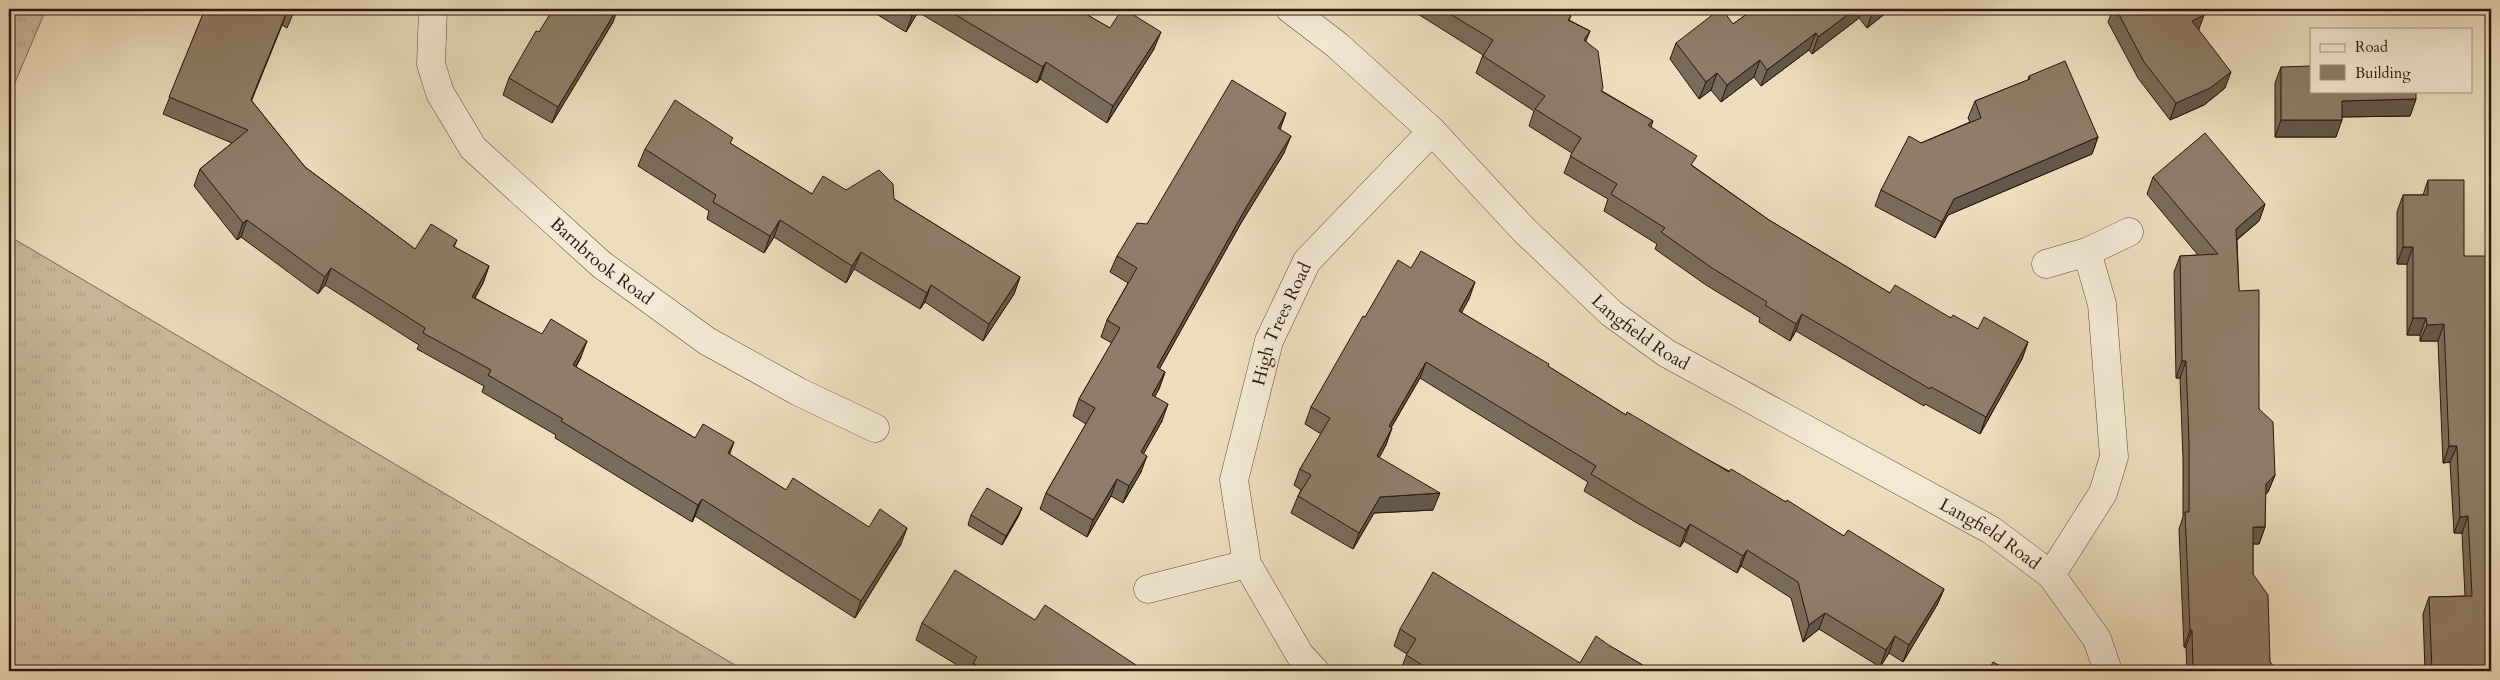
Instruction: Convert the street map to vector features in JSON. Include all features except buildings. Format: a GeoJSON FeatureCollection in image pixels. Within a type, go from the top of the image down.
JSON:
{"type":"FeatureCollection","features":[{"type":"Feature","properties":{"kind":"street","name":"Barnbrook Road"},"geometry":{"type":"LineString","coordinates":[[433,9],[431,64],[440,93],[473,148],[602,265],[707,342],[799,392],[875,428]]}},
{"type":"Feature","properties":{"kind":"street","name":"Langfield Road"},"geometry":{"type":"LineString","coordinates":[[1290,9],[1338,45],[1432,131],[1543,248],[1611,313],[1666,353],[1991,530],[2051,575],[2097,640],[2108,671]]}},
{"type":"Feature","properties":{"kind":"street","name":"High Trees Road"},"geometry":{"type":"LineString","coordinates":[[1314,671],[1300,655],[1247,564],[1234,480],[1269,341],[1307,261],[1432,131]]}},
{"type":"Feature","properties":{"kind":"street"},"geometry":{"type":"LineString","coordinates":[[2046,264],[2087,252],[2129,232]]}},
{"type":"Feature","properties":{"kind":"street","name":"Langfield Road"},"geometry":{"type":"LineString","coordinates":[[2051,575],[2103,493],[2114,457],[2102,304],[2087,252]]}},
{"type":"Feature","properties":{"kind":"street"},"geometry":{"type":"LineString","coordinates":[[1148,589],[1247,564]]}},
{"type":"Feature","properties":{"kind":"green space"},"geometry":{"type":"Polygon","coordinates":[[[9,9],[46,9],[9,97],[9,9]]]}},
{"type":"Feature","properties":{"kind":"green space"},"geometry":{"type":"Polygon","coordinates":[[[9,236],[745,671],[9,671],[9,236]]]}}]}
